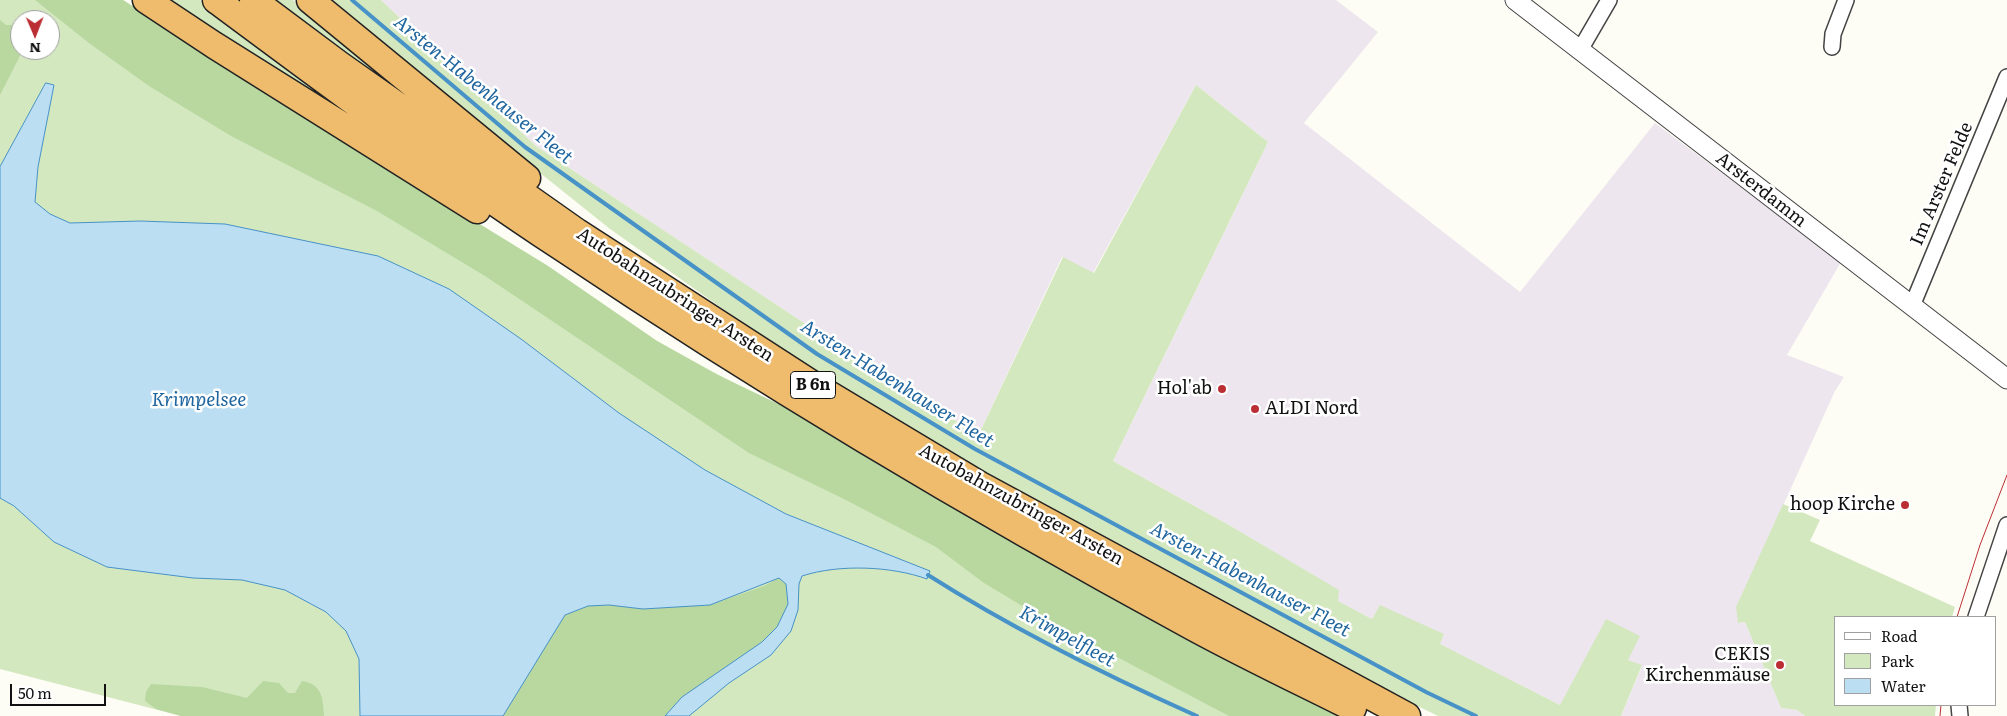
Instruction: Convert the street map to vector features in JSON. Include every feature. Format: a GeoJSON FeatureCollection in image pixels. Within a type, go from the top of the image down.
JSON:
{"type":"FeatureCollection","features":[{"type":"Feature","properties":{"kind":"highway"},"geometry":{"type":"LineString","coordinates":[[146,0],[214,45],[480,212],[510,227],[568,239]]}},
{"type":"Feature","properties":{"kind":"highway","name":"Autobahnzubringer Arsten"},"geometry":{"type":"LineString","coordinates":[[216,0],[362,108],[568,239],[980,485],[1407,716]]}},
{"type":"Feature","properties":{"kind":"highway","name":"Autobahnzubringer Arsten"},"geometry":{"type":"LineString","coordinates":[[253,0],[568,239],[780,388],[899,461],[1192,627],[1368,716]]}},
{"type":"Feature","properties":{"kind":"highway"},"geometry":{"type":"LineString","coordinates":[[310,0],[538,188],[568,239]]}},
{"type":"Feature","properties":{"kind":"street","name":"Arsterdamm"},"geometry":{"type":"LineString","coordinates":[[1515,0],[2007,379]]}},
{"type":"Feature","properties":{"kind":"street"},"geometry":{"type":"LineString","coordinates":[[1580,50],[1609,0]]}},
{"type":"Feature","properties":{"kind":"street"},"geometry":{"type":"LineString","coordinates":[[1832,47],[1833,34],[1846,0]]}},
{"type":"Feature","properties":{"kind":"street","name":"Im Arster Felde"},"geometry":{"type":"LineString","coordinates":[[1912,306],[2007,78]]}},
{"type":"Feature","properties":{"kind":"street"},"geometry":{"type":"LineString","coordinates":[[1976,616],[2007,526]]}},
{"type":"Feature","properties":{"kind":"shaded area"},"geometry":{"type":"Polygon","coordinates":[[[381,0],[1336,0],[1378,32],[1304,123],[1520,292],[1655,123],[1841,262],[1787,355],[1844,377],[1835,391],[1758,561],[1738,623],[1745,622],[1781,708],[1797,710],[1805,716],[1621,716],[1642,666],[1628,660],[1560,705],[1439,644],[1444,635],[1380,606],[1372,619],[1337,601],[1338,590],[1229,525],[1113,461],[1268,142],[1196,85],[1093,273],[1062,257],[979,434],[930,406],[536,146],[381,0]]]}},
{"type":"Feature","properties":{"kind":"green space"},"geometry":{"type":"Polygon","coordinates":[[[0,0],[123,0],[279,101],[548,266],[657,341],[1340,716],[181,716],[0,669],[0,0]]]}},
{"type":"Feature","properties":{"kind":"green space"},"geometry":{"type":"Polygon","coordinates":[[[35,0],[123,0],[279,101],[548,266],[657,341],[714,373],[797,413],[1340,716],[1229,716],[1039,616],[984,583],[936,547],[844,499],[749,453],[485,276],[377,211],[231,136],[149,86],[60,20],[60,10],[48,10],[35,0]]]}},
{"type":"Feature","properties":{"kind":"green space"},"geometry":{"type":"Polygon","coordinates":[[[157,0],[200,0],[406,151],[157,0]]]}},
{"type":"Feature","properties":{"kind":"green space"},"geometry":{"type":"Polygon","coordinates":[[[265,0],[293,0],[440,120],[265,0]]]}},
{"type":"Feature","properties":{"kind":"green space"},"geometry":{"type":"Polygon","coordinates":[[[324,0],[381,0],[536,146],[930,406],[979,434],[1063,257],[1094,273],[1196,85],[1268,142],[1113,461],[1229,525],[1339,590],[1338,601],[1372,619],[1380,605],[1444,634],[1440,644],[1560,705],[1606,619],[1640,636],[1628,660],[1642,665],[1621,716],[1438,716],[1308,652],[967,462],[778,348],[610,229],[324,0]]]}},
{"type":"Feature","properties":{"kind":"green space"},"geometry":{"type":"Polygon","coordinates":[[[0,20],[6,25],[10,25],[10,60],[18,60],[0,95],[0,20]]]}},
{"type":"Feature","properties":{"kind":"green space"},"geometry":{"type":"Polygon","coordinates":[[[1783,504],[1820,520],[1810,541],[1955,607],[1952,616],[1834,616],[1834,706],[1936,706],[1935,716],[1805,716],[1797,710],[1781,708],[1745,622],[1738,623],[1736,607],[1783,504]]]}},
{"type":"Feature","properties":{"kind":"green space"},"geometry":{"type":"Polygon","coordinates":[[[779,578],[786,584],[788,604],[777,627],[762,642],[682,697],[665,716],[503,716],[565,615],[588,606],[609,605],[643,609],[710,605],[764,586],[779,578]]]}},
{"type":"Feature","properties":{"kind":"green space"},"geometry":{"type":"Polygon","coordinates":[[[263,681],[279,683],[288,693],[295,693],[302,681],[314,685],[322,698],[324,716],[181,716],[156,709],[145,701],[146,692],[151,684],[202,687],[247,698],[263,681]]]}},
{"type":"Feature","properties":{"kind":"water","name":"Krimpelsee"},"geometry":{"type":"Polygon","coordinates":[[[46,83],[54,85],[38,167],[35,202],[50,214],[70,223],[140,221],[225,224],[378,256],[449,289],[521,339],[619,413],[705,470],[786,514],[930,571],[927,579],[897,571],[865,568],[832,570],[802,576],[799,584],[798,610],[791,631],[771,655],[729,683],[689,716],[665,716],[682,697],[762,642],[777,627],[788,604],[786,584],[779,578],[710,605],[643,609],[609,605],[588,606],[565,615],[503,716],[360,716],[359,659],[346,631],[326,612],[285,590],[242,580],[193,578],[107,567],[54,542],[14,506],[0,498],[0,167],[46,83]]]}},
{"type":"Feature","properties":{"kind":"waterway","name":"Arsten-Habenhauser Fleet"},"geometry":{"type":"LineString","coordinates":[[352,0],[525,147],[817,354],[975,449],[1426,692],[1476,716]]}},
{"type":"Feature","properties":{"kind":"waterway","name":"Krimpelfleet"},"geometry":{"type":"LineString","coordinates":[[928,575],[1026,633],[1197,716]]}},
{"type":"Feature","properties":{"kind":"tram line"},"geometry":{"type":"LineString","coordinates":[[1957,616],[1980,545],[2007,475]]}},
{"type":"Feature","properties":{"kind":"tram line"},"geometry":{"type":"LineString","coordinates":[[1940,716],[1941,706]]}},
{"type":"Feature","properties":{"kind":"place","name":"Hol'ab"},"geometry":{"type":"Point","coordinates":[1222,389]}},
{"type":"Feature","properties":{"kind":"place","name":"ALDI Nord"},"geometry":{"type":"Point","coordinates":[1255,409]}},
{"type":"Feature","properties":{"kind":"place","name":"hoop Kirche"},"geometry":{"type":"Point","coordinates":[1905,505]}},
{"type":"Feature","properties":{"kind":"place","name":"CEKIS Kirchenmäuse"},"geometry":{"type":"Point","coordinates":[1780,665]}}]}
